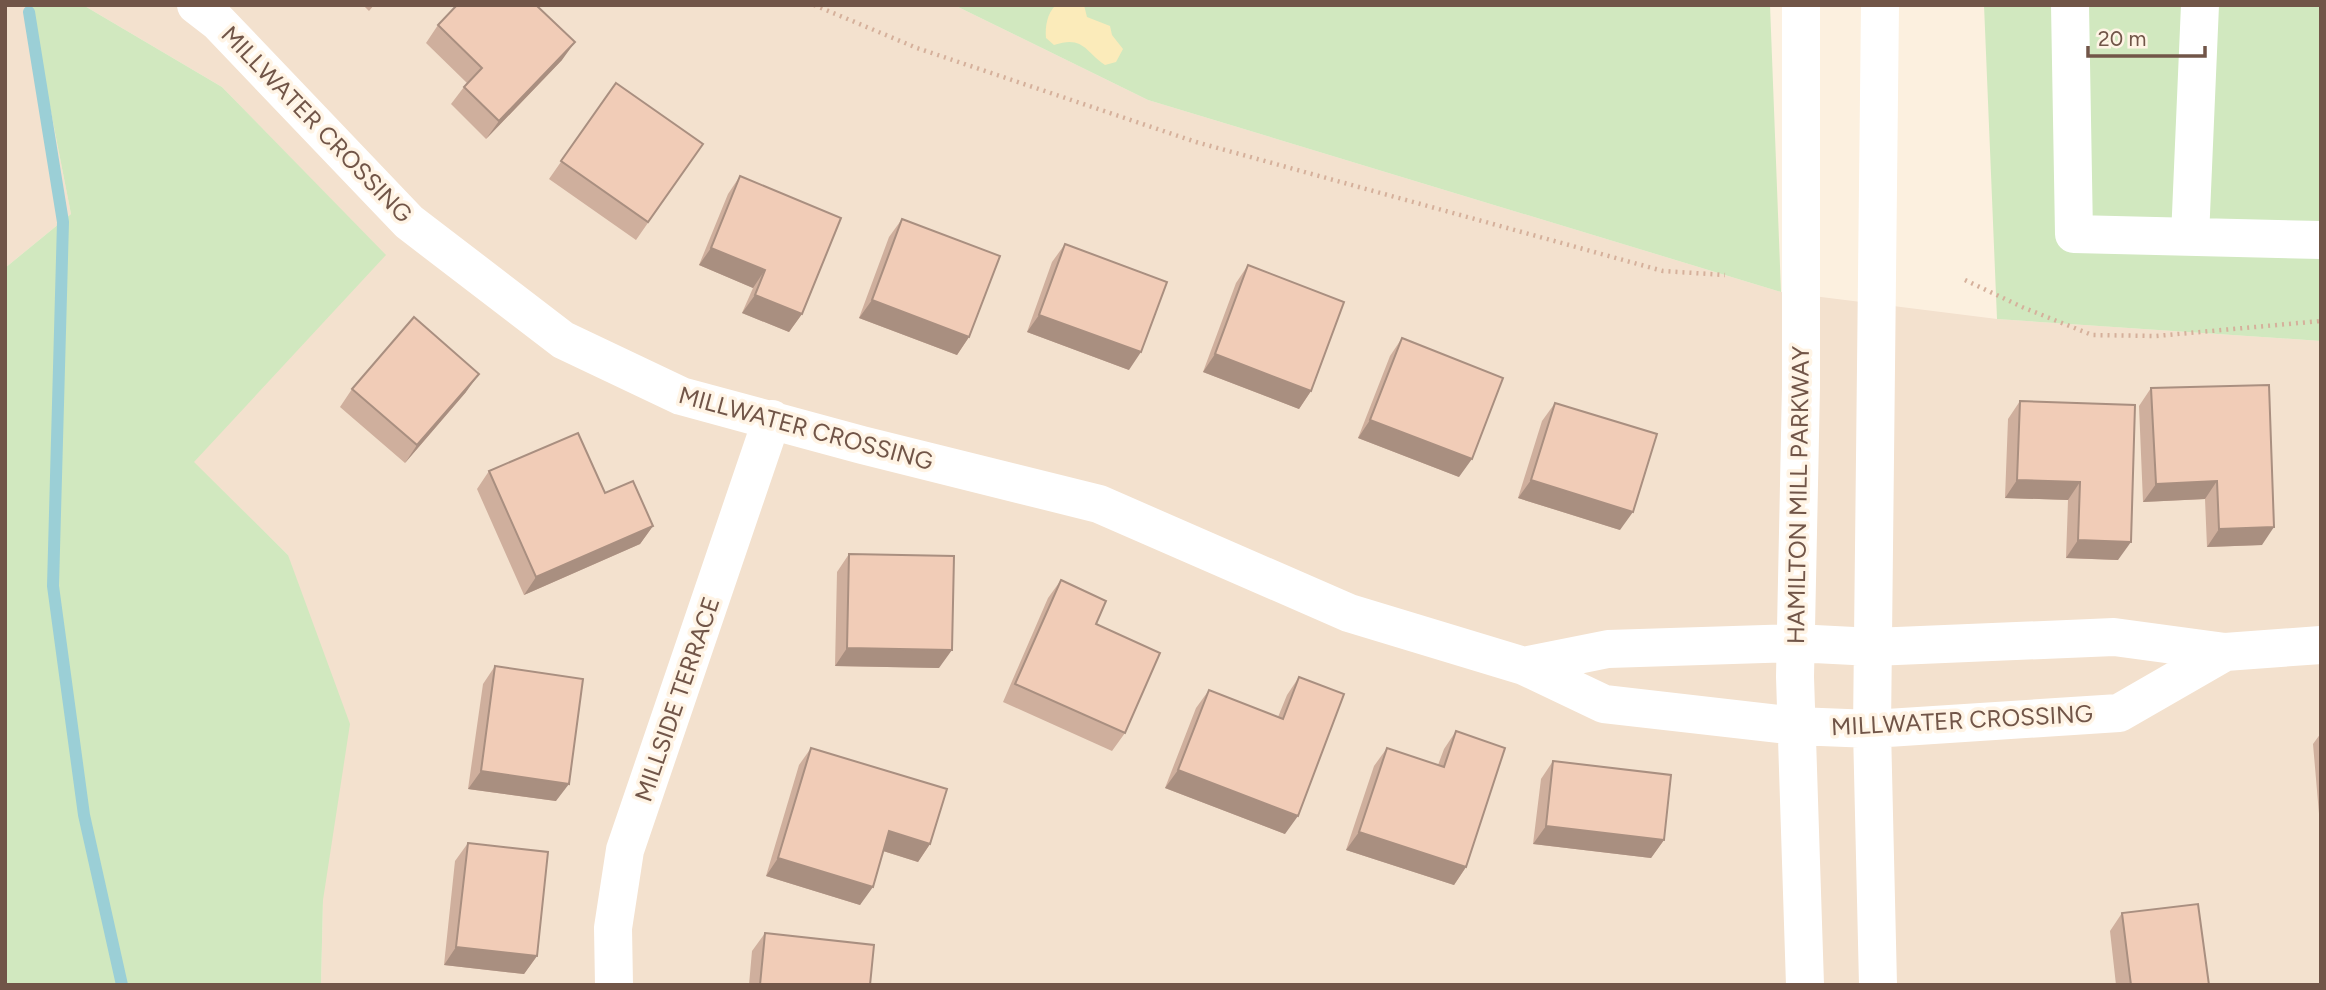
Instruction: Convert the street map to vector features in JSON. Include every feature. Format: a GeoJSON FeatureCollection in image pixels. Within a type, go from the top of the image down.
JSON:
{"type":"FeatureCollection","features":[{"type":"Feature","properties":{"kind":"street","name":"MILLWATER CROSSING"},"geometry":{"type":"LineString","coordinates":[[196,5],[218,22],[410,222],[563,341],[681,396],[862,445],[1099,504],[1349,613],[1524,666],[1604,704],[1796,726],[1872,729],[2119,713],[2225,652]]}},
{"type":"Feature","properties":{"kind":"street","name":"HAMILTON MILL PARKWAY"},"geometry":{"type":"LineString","coordinates":[[1801,5],[1801,387],[1795,643],[1805,985]]}},
{"type":"Feature","properties":{"kind":"street"},"geometry":{"type":"LineString","coordinates":[[1878,985],[1872,729],[1880,5]]}},
{"type":"Feature","properties":{"kind":"street"},"geometry":{"type":"LineString","coordinates":[[2070,5],[2074,234],[2321,240]]}},
{"type":"Feature","properties":{"kind":"street"},"geometry":{"type":"LineString","coordinates":[[2190,237],[2200,5]]}},
{"type":"Feature","properties":{"kind":"street","name":"MILLSIDE TERRACE"},"geometry":{"type":"LineString","coordinates":[[614,985],[613,928],[625,850],[772,419]]}},
{"type":"Feature","properties":{"kind":"street"},"geometry":{"type":"LineString","coordinates":[[2321,618],[2321,645]]}},
{"type":"Feature","properties":{"kind":"street","name":"MILLWATER CROSSING"},"geometry":{"type":"LineString","coordinates":[[1524,666],[1608,649],[1795,643],[1873,647],[2114,636],[2225,652],[2321,645]]}},
{"type":"Feature","properties":{"kind":"path"},"geometry":{"type":"LineString","coordinates":[[814,5],[917,48],[1196,142],[1662,271],[1725,275]]}},
{"type":"Feature","properties":{"kind":"path"},"geometry":{"type":"LineString","coordinates":[[1965,280],[2022,307],[2092,335],[2155,336],[2321,321]]}},
{"type":"Feature","properties":{"kind":"shaded area"},"geometry":{"type":"Polygon","coordinates":[[[5,5],[30,5],[71,214],[5,268],[5,5]]]}},
{"type":"Feature","properties":{"kind":"shaded area"},"geometry":{"type":"Polygon","coordinates":[[[83,5],[954,5],[1148,100],[1781,292],[1997,319],[2321,341],[2321,985],[321,985],[323,900],[288,555],[193,462],[385,255],[222,87],[83,5]]]}},
{"type":"Feature","properties":{"kind":"green space"},"geometry":{"type":"Polygon","coordinates":[[[30,5],[83,5],[222,87],[386,255],[194,462],[288,555],[350,724],[323,900],[321,985],[5,985],[5,268],[71,214],[30,5]]]}},
{"type":"Feature","properties":{"kind":"green space"},"geometry":{"type":"Polygon","coordinates":[[[954,5],[1770,5],[1781,292],[1148,100],[954,5]]]}},
{"type":"Feature","properties":{"kind":"green space"},"geometry":{"type":"Polygon","coordinates":[[[1984,5],[2321,5],[2321,341],[1997,319],[1984,5]]]}},
{"type":"Feature","properties":{"kind":"sand"},"geometry":{"type":"Polygon","coordinates":[[[1056,5],[1084,5],[1087,17],[1110,26],[1112,35],[1123,49],[1116,62],[1105,65],[1078,43],[1064,42],[1054,45],[1046,38],[1047,20],[1056,5]]]}},
{"type":"Feature","properties":{"kind":"building"},"geometry":{"type":"Polygon","coordinates":[[[457,5],[536,5],[575,42],[499,121],[464,87],[482,68],[438,25],[457,5]]]}},
{"type":"Feature","properties":{"kind":"building"},"geometry":{"type":"Polygon","coordinates":[[[616,83],[703,144],[648,222],[561,161],[616,83]]]}},
{"type":"Feature","properties":{"kind":"building"},"geometry":{"type":"Polygon","coordinates":[[[740,176],[841,218],[802,314],[755,295],[765,270],[711,248],[740,176]]]}},
{"type":"Feature","properties":{"kind":"building"},"geometry":{"type":"Polygon","coordinates":[[[902,219],[1000,256],[969,337],[872,300],[902,219]]]}},
{"type":"Feature","properties":{"kind":"building"},"geometry":{"type":"Polygon","coordinates":[[[1065,244],[1167,282],[1141,352],[1039,315],[1065,244]]]}},
{"type":"Feature","properties":{"kind":"building"},"geometry":{"type":"Polygon","coordinates":[[[1248,265],[1344,302],[1311,391],[1215,354],[1248,265]]]}},
{"type":"Feature","properties":{"kind":"building"},"geometry":{"type":"Polygon","coordinates":[[[414,317],[479,374],[417,445],[352,389],[414,317]]]}},
{"type":"Feature","properties":{"kind":"building"},"geometry":{"type":"Polygon","coordinates":[[[1402,338],[1503,378],[1472,459],[1370,420],[1402,338]]]}},
{"type":"Feature","properties":{"kind":"building"},"geometry":{"type":"Polygon","coordinates":[[[2269,385],[2274,527],[2219,529],[2217,481],[2156,484],[2151,388],[2269,385]]]}},
{"type":"Feature","properties":{"kind":"building"},"geometry":{"type":"Polygon","coordinates":[[[2020,401],[2135,405],[2131,542],[2078,540],[2080,482],[2017,480],[2020,401]]]}},
{"type":"Feature","properties":{"kind":"building"},"geometry":{"type":"Polygon","coordinates":[[[1555,403],[1657,434],[1633,512],[1531,480],[1555,403]]]}},
{"type":"Feature","properties":{"kind":"building"},"geometry":{"type":"Polygon","coordinates":[[[578,433],[605,493],[633,481],[653,526],[536,577],[489,471],[578,433]]]}},
{"type":"Feature","properties":{"kind":"building"},"geometry":{"type":"Polygon","coordinates":[[[849,554],[954,556],[952,650],[847,648],[849,554]]]}},
{"type":"Feature","properties":{"kind":"building"},"geometry":{"type":"Polygon","coordinates":[[[1061,580],[1106,601],[1096,624],[1160,653],[1125,733],[1015,684],[1061,580]]]}},
{"type":"Feature","properties":{"kind":"building"},"geometry":{"type":"Polygon","coordinates":[[[495,666],[583,679],[569,784],[481,771],[495,666]]]}},
{"type":"Feature","properties":{"kind":"building"},"geometry":{"type":"Polygon","coordinates":[[[1299,677],[1344,694],[1298,816],[1178,770],[1209,690],[1283,719],[1299,677]]]}},
{"type":"Feature","properties":{"kind":"building"},"geometry":{"type":"Polygon","coordinates":[[[1456,731],[1505,748],[1466,867],[1359,832],[1387,748],[1444,767],[1456,731]]]}},
{"type":"Feature","properties":{"kind":"building"},"geometry":{"type":"Polygon","coordinates":[[[811,748],[947,789],[930,844],[889,831],[873,887],[778,858],[811,748]]]}},
{"type":"Feature","properties":{"kind":"building"},"geometry":{"type":"Polygon","coordinates":[[[1553,761],[1671,775],[1664,840],[1546,826],[1553,761]]]}},
{"type":"Feature","properties":{"kind":"building"},"geometry":{"type":"Polygon","coordinates":[[[468,843],[548,852],[537,956],[456,947],[468,843]]]}},
{"type":"Feature","properties":{"kind":"building"},"geometry":{"type":"Polygon","coordinates":[[[2198,904],[2209,985],[2131,985],[2122,913],[2198,904]]]}},
{"type":"Feature","properties":{"kind":"building"},"geometry":{"type":"Polygon","coordinates":[[[765,933],[874,945],[870,985],[760,985],[765,933]]]}},
{"type":"Feature","properties":{"kind":"waterway"},"geometry":{"type":"LineString","coordinates":[[29,12],[63,222],[53,586],[84,815],[122,985]]}}]}
